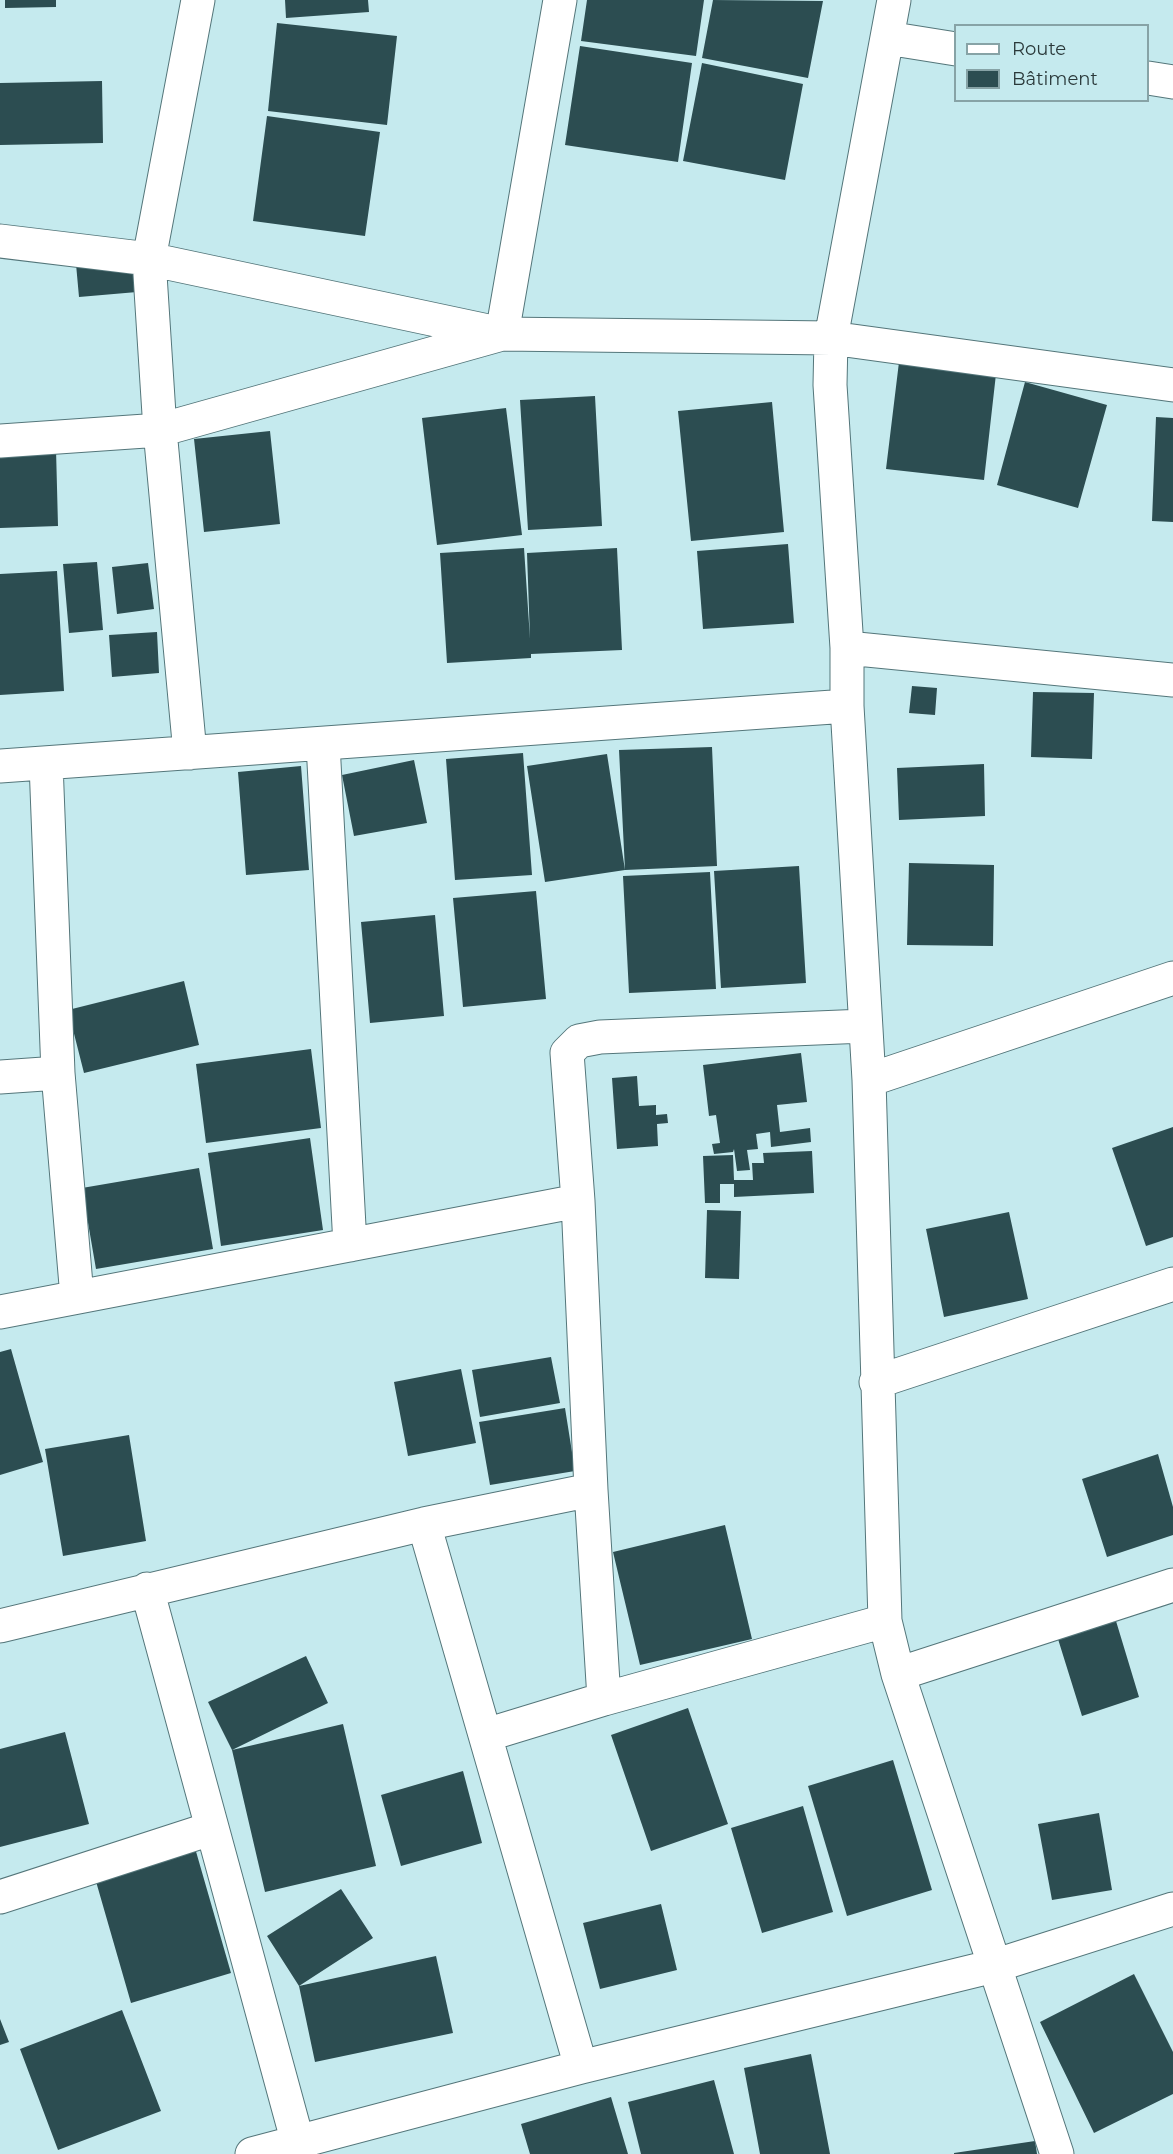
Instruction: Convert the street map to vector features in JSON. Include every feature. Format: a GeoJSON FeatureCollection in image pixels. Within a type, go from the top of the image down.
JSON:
{"type":"FeatureCollection","features":[{"type":"Feature","properties":{"kind":"street"},"geometry":{"type":"LineString","coordinates":[[190,753],[160,430],[149,259],[198,0]]}},
{"type":"Feature","properties":{"kind":"street"},"geometry":{"type":"LineString","coordinates":[[502,334],[560,0]]}},
{"type":"Feature","properties":{"kind":"street"},"geometry":{"type":"LineString","coordinates":[[894,0],[831,338],[830,385],[847,648],[847,706],[869,1080],[876,1382],[885,1621],[898,1674],[1057,2154]]}},
{"type":"Feature","properties":{"kind":"street"},"geometry":{"type":"LineString","coordinates":[[887,38],[954,49]]}},
{"type":"Feature","properties":{"kind":"street"},"geometry":{"type":"LineString","coordinates":[[1149,78],[1173,82]]}},
{"type":"Feature","properties":{"kind":"street"},"geometry":{"type":"LineString","coordinates":[[0,241],[149,259],[502,334],[831,338],[1173,385]]}},
{"type":"Feature","properties":{"kind":"street"},"geometry":{"type":"LineString","coordinates":[[0,441],[160,430],[502,334]]}},
{"type":"Feature","properties":{"kind":"street"},"geometry":{"type":"LineString","coordinates":[[847,648],[1173,680]]}},
{"type":"Feature","properties":{"kind":"street"},"geometry":{"type":"LineString","coordinates":[[0,766],[847,706]]}},
{"type":"Feature","properties":{"kind":"street"},"geometry":{"type":"LineString","coordinates":[[323,744],[350,1245]]}},
{"type":"Feature","properties":{"kind":"street"},"geometry":{"type":"LineString","coordinates":[[46,763],[58,1073],[78,1298]]}},
{"type":"Feature","properties":{"kind":"street"},"geometry":{"type":"LineString","coordinates":[[869,1080],[1173,978]]}},
{"type":"Feature","properties":{"kind":"street"},"geometry":{"type":"LineString","coordinates":[[604,1699],[591,1490],[578,1201],[567,1053],[579,1041],[600,1037],[865,1026]]}},
{"type":"Feature","properties":{"kind":"street"},"geometry":{"type":"LineString","coordinates":[[0,1077],[58,1073]]}},
{"type":"Feature","properties":{"kind":"street"},"geometry":{"type":"LineString","coordinates":[[0,1312],[578,1201]]}},
{"type":"Feature","properties":{"kind":"street"},"geometry":{"type":"LineString","coordinates":[[876,1382],[1173,1284]]}},
{"type":"Feature","properties":{"kind":"street"},"geometry":{"type":"LineString","coordinates":[[0,1626],[424,1524],[591,1490]]}},
{"type":"Feature","properties":{"kind":"street"},"geometry":{"type":"LineString","coordinates":[[424,1524],[581,2067]]}},
{"type":"Feature","properties":{"kind":"street"},"geometry":{"type":"LineString","coordinates":[[898,1674],[1173,1585]]}},
{"type":"Feature","properties":{"kind":"street"},"geometry":{"type":"LineString","coordinates":[[147,1589],[210,1829],[299,2148]]}},
{"type":"Feature","properties":{"kind":"street"},"geometry":{"type":"LineString","coordinates":[[486,1736],[604,1699],[885,1621]]}},
{"type":"Feature","properties":{"kind":"street"},"geometry":{"type":"LineString","coordinates":[[0,1897],[210,1829]]}},
{"type":"Feature","properties":{"kind":"street"},"geometry":{"type":"LineString","coordinates":[[252,2154],[299,2148],[581,2067],[994,1966],[1173,1909]]}},
{"type":"Feature","properties":{"kind":"building"},"geometry":{"type":"Polygon","coordinates":[[[5,0],[56,0],[56,7],[5,8],[5,0]]]}},
{"type":"Feature","properties":{"kind":"building"},"geometry":{"type":"Polygon","coordinates":[[[285,0],[368,0],[369,12],[286,18],[285,0]]]}},
{"type":"Feature","properties":{"kind":"building"},"geometry":{"type":"Polygon","coordinates":[[[587,0],[704,0],[696,56],[581,41],[587,0]]]}},
{"type":"Feature","properties":{"kind":"building"},"geometry":{"type":"Polygon","coordinates":[[[713,0],[823,1],[808,78],[702,58],[713,0]]]}},
{"type":"Feature","properties":{"kind":"building"},"geometry":{"type":"Polygon","coordinates":[[[277,23],[397,36],[387,125],[268,111],[277,23]]]}},
{"type":"Feature","properties":{"kind":"building"},"geometry":{"type":"Polygon","coordinates":[[[580,46],[692,63],[678,162],[565,145],[580,46]]]}},
{"type":"Feature","properties":{"kind":"building"},"geometry":{"type":"Polygon","coordinates":[[[702,63],[803,84],[785,180],[683,161],[702,63]]]}},
{"type":"Feature","properties":{"kind":"building"},"geometry":{"type":"Polygon","coordinates":[[[102,81],[103,143],[0,145],[0,83],[102,81]]]}},
{"type":"Feature","properties":{"kind":"building"},"geometry":{"type":"Polygon","coordinates":[[[267,116],[380,132],[365,236],[253,221],[267,116]]]}},
{"type":"Feature","properties":{"kind":"building"},"geometry":{"type":"Polygon","coordinates":[[[134,259],[137,292],[79,297],[76,264],[134,259]]]}},
{"type":"Feature","properties":{"kind":"building"},"geometry":{"type":"Polygon","coordinates":[[[899,362],[996,374],[984,480],[886,469],[899,362]]]}},
{"type":"Feature","properties":{"kind":"building"},"geometry":{"type":"Polygon","coordinates":[[[1025,382],[1107,405],[1078,508],[997,485],[1025,382]]]}},
{"type":"Feature","properties":{"kind":"building"},"geometry":{"type":"Polygon","coordinates":[[[595,396],[602,526],[528,530],[520,400],[595,396]]]}},
{"type":"Feature","properties":{"kind":"building"},"geometry":{"type":"Polygon","coordinates":[[[772,402],[784,532],[691,541],[678,411],[772,402]]]}},
{"type":"Feature","properties":{"kind":"building"},"geometry":{"type":"Polygon","coordinates":[[[506,408],[522,535],[437,545],[422,418],[506,408]]]}},
{"type":"Feature","properties":{"kind":"building"},"geometry":{"type":"Polygon","coordinates":[[[1156,417],[1173,418],[1173,522],[1152,521],[1156,417]]]}},
{"type":"Feature","properties":{"kind":"building"},"geometry":{"type":"Polygon","coordinates":[[[270,431],[280,524],[204,532],[194,439],[270,431]]]}},
{"type":"Feature","properties":{"kind":"building"},"geometry":{"type":"Polygon","coordinates":[[[56,449],[58,526],[0,528],[0,451],[56,449]]]}},
{"type":"Feature","properties":{"kind":"building"},"geometry":{"type":"Polygon","coordinates":[[[788,544],[794,623],[703,629],[697,551],[788,544]]]}},
{"type":"Feature","properties":{"kind":"building"},"geometry":{"type":"Polygon","coordinates":[[[524,548],[530,639],[527,553],[617,548],[622,650],[531,654],[531,658],[447,663],[440,553],[524,548]]]}},
{"type":"Feature","properties":{"kind":"building"},"geometry":{"type":"Polygon","coordinates":[[[97,562],[103,630],[69,633],[63,564],[97,562]]]}},
{"type":"Feature","properties":{"kind":"building"},"geometry":{"type":"Polygon","coordinates":[[[148,563],[154,609],[117,614],[112,567],[148,563]]]}},
{"type":"Feature","properties":{"kind":"building"},"geometry":{"type":"Polygon","coordinates":[[[57,571],[64,691],[0,695],[0,574],[57,571]]]}},
{"type":"Feature","properties":{"kind":"building"},"geometry":{"type":"Polygon","coordinates":[[[157,632],[159,673],[112,677],[109,635],[157,632]]]}},
{"type":"Feature","properties":{"kind":"building"},"geometry":{"type":"Polygon","coordinates":[[[912,686],[937,688],[935,715],[909,713],[912,686]]]}},
{"type":"Feature","properties":{"kind":"building"},"geometry":{"type":"Polygon","coordinates":[[[1033,692],[1094,693],[1092,759],[1031,757],[1033,692]]]}},
{"type":"Feature","properties":{"kind":"building"},"geometry":{"type":"Polygon","coordinates":[[[712,747],[717,866],[625,870],[619,750],[712,747]]]}},
{"type":"Feature","properties":{"kind":"building"},"geometry":{"type":"Polygon","coordinates":[[[523,753],[532,875],[455,880],[446,759],[523,753]]]}},
{"type":"Feature","properties":{"kind":"building"},"geometry":{"type":"Polygon","coordinates":[[[607,754],[625,870],[545,882],[527,766],[607,754]]]}},
{"type":"Feature","properties":{"kind":"building"},"geometry":{"type":"Polygon","coordinates":[[[414,760],[427,823],[354,836],[342,775],[414,760]]]}},
{"type":"Feature","properties":{"kind":"building"},"geometry":{"type":"Polygon","coordinates":[[[984,764],[985,816],[899,820],[897,768],[984,764]]]}},
{"type":"Feature","properties":{"kind":"building"},"geometry":{"type":"Polygon","coordinates":[[[301,766],[309,870],[246,875],[238,772],[301,766]]]}},
{"type":"Feature","properties":{"kind":"building"},"geometry":{"type":"Polygon","coordinates":[[[909,863],[994,865],[993,946],[907,945],[909,863]]]}},
{"type":"Feature","properties":{"kind":"building"},"geometry":{"type":"Polygon","coordinates":[[[799,866],[806,983],[721,988],[714,871],[799,866]]]}},
{"type":"Feature","properties":{"kind":"building"},"geometry":{"type":"Polygon","coordinates":[[[710,872],[716,989],[629,993],[623,876],[710,872]]]}},
{"type":"Feature","properties":{"kind":"building"},"geometry":{"type":"Polygon","coordinates":[[[536,891],[546,999],[463,1007],[453,898],[536,891]]]}},
{"type":"Feature","properties":{"kind":"building"},"geometry":{"type":"Polygon","coordinates":[[[435,915],[444,1016],[370,1023],[361,922],[435,915]]]}},
{"type":"Feature","properties":{"kind":"building"},"geometry":{"type":"Polygon","coordinates":[[[184,981],[199,1045],[84,1073],[68,1010],[184,981]]]}},
{"type":"Feature","properties":{"kind":"building"},"geometry":{"type":"Polygon","coordinates":[[[311,1049],[321,1128],[206,1143],[196,1064],[311,1049]]]}},
{"type":"Feature","properties":{"kind":"building"},"geometry":{"type":"Polygon","coordinates":[[[801,1053],[807,1102],[777,1105],[780,1132],[810,1128],[811,1142],[771,1147],[770,1132],[756,1134],[758,1149],[747,1150],[750,1170],[737,1171],[734,1149],[733,1152],[714,1154],[712,1144],[720,1143],[716,1115],[709,1116],[703,1065],[801,1053]]]}},
{"type":"Feature","properties":{"kind":"building"},"geometry":{"type":"Polygon","coordinates":[[[637,1076],[639,1106],[656,1105],[656,1115],[667,1114],[668,1123],[657,1124],[658,1146],[617,1149],[612,1078],[637,1076]]]}},
{"type":"Feature","properties":{"kind":"building"},"geometry":{"type":"Polygon","coordinates":[[[1173,1127],[1173,1237],[1146,1246],[1112,1148],[1173,1127]]]}},
{"type":"Feature","properties":{"kind":"building"},"geometry":{"type":"Polygon","coordinates":[[[310,1138],[323,1230],[221,1246],[208,1153],[310,1138]]]}},
{"type":"Feature","properties":{"kind":"building"},"geometry":{"type":"Polygon","coordinates":[[[812,1151],[814,1193],[734,1197],[734,1184],[720,1184],[720,1203],[705,1203],[703,1156],[733,1155],[734,1180],[753,1180],[752,1163],[764,1163],[763,1153],[812,1151]]]}},
{"type":"Feature","properties":{"kind":"building"},"geometry":{"type":"Polygon","coordinates":[[[199,1168],[213,1249],[96,1269],[82,1188],[199,1168]]]}},
{"type":"Feature","properties":{"kind":"building"},"geometry":{"type":"Polygon","coordinates":[[[707,1210],[741,1211],[739,1279],[705,1278],[707,1210]]]}},
{"type":"Feature","properties":{"kind":"building"},"geometry":{"type":"Polygon","coordinates":[[[1009,1212],[1028,1299],[944,1317],[926,1229],[1009,1212]]]}},
{"type":"Feature","properties":{"kind":"building"},"geometry":{"type":"Polygon","coordinates":[[[11,1349],[43,1462],[0,1475],[0,1352],[11,1349]]]}},
{"type":"Feature","properties":{"kind":"building"},"geometry":{"type":"Polygon","coordinates":[[[551,1357],[560,1403],[480,1417],[472,1370],[551,1357]]]}},
{"type":"Feature","properties":{"kind":"building"},"geometry":{"type":"Polygon","coordinates":[[[461,1369],[476,1443],[408,1456],[394,1382],[461,1369]]]}},
{"type":"Feature","properties":{"kind":"building"},"geometry":{"type":"Polygon","coordinates":[[[565,1408],[575,1471],[490,1485],[479,1422],[565,1408]]]}},
{"type":"Feature","properties":{"kind":"building"},"geometry":{"type":"Polygon","coordinates":[[[129,1435],[146,1541],[63,1556],[45,1449],[129,1435]]]}},
{"type":"Feature","properties":{"kind":"building"},"geometry":{"type":"Polygon","coordinates":[[[1158,1454],[1173,1507],[1173,1535],[1107,1557],[1082,1479],[1158,1454]]]}},
{"type":"Feature","properties":{"kind":"building"},"geometry":{"type":"Polygon","coordinates":[[[725,1525],[752,1639],[640,1665],[613,1552],[725,1525]]]}},
{"type":"Feature","properties":{"kind":"building"},"geometry":{"type":"Polygon","coordinates":[[[1116,1621],[1139,1697],[1082,1716],[1058,1639],[1116,1621]]]}},
{"type":"Feature","properties":{"kind":"building"},"geometry":{"type":"Polygon","coordinates":[[[306,1656],[328,1703],[232,1750],[208,1702],[306,1656]]]}},
{"type":"Feature","properties":{"kind":"building"},"geometry":{"type":"Polygon","coordinates":[[[688,1708],[728,1824],[651,1851],[611,1735],[688,1708]]]}},
{"type":"Feature","properties":{"kind":"building"},"geometry":{"type":"Polygon","coordinates":[[[343,1724],[376,1866],[265,1892],[232,1750],[343,1724]]]}},
{"type":"Feature","properties":{"kind":"building"},"geometry":{"type":"Polygon","coordinates":[[[65,1732],[89,1824],[0,1847],[0,1749],[65,1732]]]}},
{"type":"Feature","properties":{"kind":"building"},"geometry":{"type":"Polygon","coordinates":[[[893,1760],[932,1890],[847,1916],[808,1786],[893,1760]]]}},
{"type":"Feature","properties":{"kind":"building"},"geometry":{"type":"Polygon","coordinates":[[[463,1771],[482,1843],[401,1866],[381,1795],[463,1771]]]}},
{"type":"Feature","properties":{"kind":"building"},"geometry":{"type":"Polygon","coordinates":[[[803,1806],[833,1912],[762,1933],[731,1828],[803,1806]]]}},
{"type":"Feature","properties":{"kind":"building"},"geometry":{"type":"Polygon","coordinates":[[[1099,1813],[1112,1890],[1052,1900],[1038,1824],[1099,1813]]]}},
{"type":"Feature","properties":{"kind":"building"},"geometry":{"type":"Polygon","coordinates":[[[195,1848],[231,1973],[131,2003],[95,1878],[195,1848]]]}},
{"type":"Feature","properties":{"kind":"building"},"geometry":{"type":"Polygon","coordinates":[[[341,1889],[373,1938],[299,1986],[267,1936],[341,1889]]]}},
{"type":"Feature","properties":{"kind":"building"},"geometry":{"type":"Polygon","coordinates":[[[661,1904],[677,1970],[600,1989],[583,1923],[661,1904]]]}},
{"type":"Feature","properties":{"kind":"building"},"geometry":{"type":"Polygon","coordinates":[[[436,1956],[453,2033],[315,2062],[299,1986],[436,1956]]]}},
{"type":"Feature","properties":{"kind":"building"},"geometry":{"type":"Polygon","coordinates":[[[1134,1974],[1173,2052],[1173,2094],[1094,2133],[1040,2022],[1134,1974]]]}},
{"type":"Feature","properties":{"kind":"building"},"geometry":{"type":"Polygon","coordinates":[[[122,2010],[161,2111],[58,2150],[20,2049],[122,2010]]]}},
{"type":"Feature","properties":{"kind":"building"},"geometry":{"type":"Polygon","coordinates":[[[0,2019],[9,2042],[0,2045],[0,2019]]]}},
{"type":"Feature","properties":{"kind":"building"},"geometry":{"type":"Polygon","coordinates":[[[811,2054],[830,2154],[760,2154],[744,2068],[811,2054]]]}},
{"type":"Feature","properties":{"kind":"building"},"geometry":{"type":"Polygon","coordinates":[[[714,2080],[734,2154],[641,2154],[628,2102],[714,2080]]]}},
{"type":"Feature","properties":{"kind":"building"},"geometry":{"type":"Polygon","coordinates":[[[611,2097],[628,2154],[530,2154],[521,2124],[611,2097]]]}},
{"type":"Feature","properties":{"kind":"building"},"geometry":{"type":"Polygon","coordinates":[[[1035,2141],[1037,2154],[954,2154],[954,2153],[1035,2141]]]}}]}
